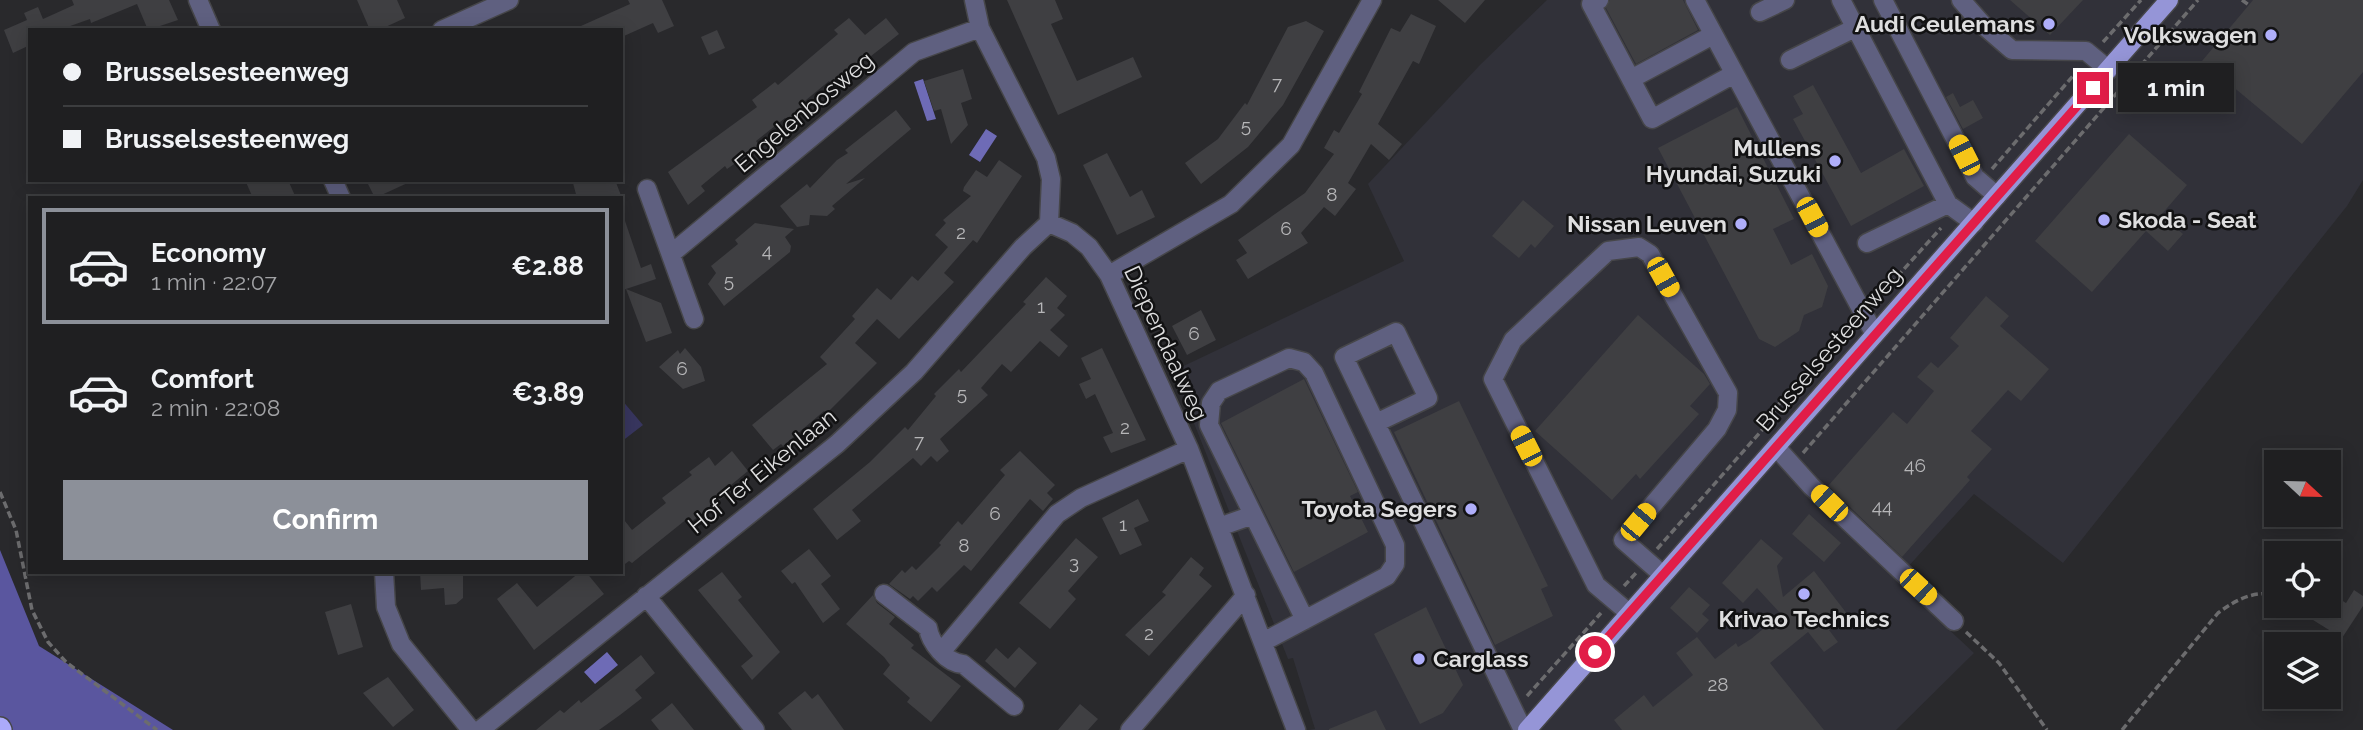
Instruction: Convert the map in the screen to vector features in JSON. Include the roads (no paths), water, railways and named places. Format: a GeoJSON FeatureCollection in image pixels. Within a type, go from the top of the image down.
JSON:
{"type":"FeatureCollection","features":[{"type":"Feature","properties":{"kind":"main road","name":"Brusselsesteenweg"},"geometry":{"type":"LineString","coordinates":[[1525,730],[2169,0]]}},
{"type":"Feature","properties":{"kind":"street"},"geometry":{"type":"LineString","coordinates":[[198,0],[210,28]]}},
{"type":"Feature","properties":{"kind":"street"},"geometry":{"type":"LineString","coordinates":[[446,28],[509,0]]}},
{"type":"Feature","properties":{"kind":"street"},"geometry":{"type":"LineString","coordinates":[[974,0],[980,28],[1046,158],[1051,179],[1049,223]]}},
{"type":"Feature","properties":{"kind":"street"},"geometry":{"type":"LineString","coordinates":[[1109,275],[1231,204],[1291,145],[1372,0]]}},
{"type":"Feature","properties":{"kind":"street"},"geometry":{"type":"LineString","coordinates":[[1599,0],[1591,5],[1652,119],[1734,74]]}},
{"type":"Feature","properties":{"kind":"street"},"geometry":{"type":"LineString","coordinates":[[1695,0],[1874,333]]}},
{"type":"Feature","properties":{"kind":"street"},"geometry":{"type":"LineString","coordinates":[[1760,12],[1785,0]]}},
{"type":"Feature","properties":{"kind":"street"},"geometry":{"type":"LineString","coordinates":[[1841,0],[1952,207],[1974,223]]}},
{"type":"Feature","properties":{"kind":"street"},"geometry":{"type":"LineString","coordinates":[[1883,0],[1975,177],[1997,196]]}},
{"type":"Feature","properties":{"kind":"street"},"geometry":{"type":"LineString","coordinates":[[1961,0],[1983,25],[2012,50],[2086,51],[2109,70]]}},
{"type":"Feature","properties":{"kind":"street","name":"Engelenbosweg"},"geometry":{"type":"LineString","coordinates":[[671,254],[914,52],[980,28]]}},
{"type":"Feature","properties":{"kind":"street"},"geometry":{"type":"LineString","coordinates":[[1790,60],[1855,28]]}},
{"type":"Feature","properties":{"kind":"street"},"geometry":{"type":"LineString","coordinates":[[1631,79],[1713,35]]}},
{"type":"Feature","properties":{"kind":"street"},"geometry":{"type":"LineString","coordinates":[[647,189],[694,319]]}},
{"type":"Feature","properties":{"kind":"street"},"geometry":{"type":"LineString","coordinates":[[1867,243],[1952,207]]}},
{"type":"Feature","properties":{"kind":"street","name":"Diependaalweg"},"geometry":{"type":"LineString","coordinates":[[1049,223],[1072,233],[1089,247],[1109,275],[1189,449],[1296,730]]}},
{"type":"Feature","properties":{"kind":"street","name":"Hof Ter Eikenlaan"},"geometry":{"type":"LineString","coordinates":[[480,730],[837,444],[914,372],[1023,247],[1049,223]]}},
{"type":"Feature","properties":{"kind":"street"},"geometry":{"type":"LineString","coordinates":[[1629,613],[1596,584],[1493,379],[1513,340],[1608,251],[1639,247],[1650,254],[1728,393],[1727,410],[1717,429],[1623,541],[1663,575]]}},
{"type":"Feature","properties":{"kind":"street"},"geometry":{"type":"LineString","coordinates":[[1376,423],[1428,398],[1396,332],[1344,357],[1514,711],[1525,730]]}},
{"type":"Feature","properties":{"kind":"street"},"geometry":{"type":"LineString","coordinates":[[1263,642],[1305,620],[1387,576],[1395,564],[1395,545],[1314,373],[1304,362],[1289,358],[1219,391],[1211,403],[1209,425],[1305,620]]}},
{"type":"Feature","properties":{"kind":"street"},"geometry":{"type":"LineString","coordinates":[[1776,447],[1954,621]]}},
{"type":"Feature","properties":{"kind":"street"},"geometry":{"type":"LineString","coordinates":[[942,652],[1057,514],[1081,498],[1189,449]]}},
{"type":"Feature","properties":{"kind":"street"},"geometry":{"type":"LineString","coordinates":[[1538,468],[1550,454]]}},
{"type":"Feature","properties":{"kind":"street"},"geometry":{"type":"LineString","coordinates":[[1219,527],[1253,515]]}},
{"type":"Feature","properties":{"kind":"street"},"geometry":{"type":"LineString","coordinates":[[384,574],[386,607],[401,644],[471,730]]}},
{"type":"Feature","properties":{"kind":"street"},"geometry":{"type":"LineString","coordinates":[[884,594],[928,628],[930,641],[942,652],[1014,706]]}},
{"type":"Feature","properties":{"kind":"street"},"geometry":{"type":"LineString","coordinates":[[646,596],[755,730]]}},
{"type":"Feature","properties":{"kind":"street"},"geometry":{"type":"LineString","coordinates":[[1130,730],[1246,596]]}},
{"type":"Feature","properties":{"kind":"place","name":"Audi Ceulemans"},"geometry":{"type":"Point","coordinates":[2049,24]}},
{"type":"Feature","properties":{"kind":"place","name":"Volkswagen"},"geometry":{"type":"Point","coordinates":[2271,35]}},
{"type":"Feature","properties":{"kind":"place","name":"Mullens Hyundai, Suzuki"},"geometry":{"type":"Point","coordinates":[1835,161]}},
{"type":"Feature","properties":{"kind":"place","name":"Skoda - Seat"},"geometry":{"type":"Point","coordinates":[2104,220]}},
{"type":"Feature","properties":{"kind":"place","name":"Nissan Leuven"},"geometry":{"type":"Point","coordinates":[1741,224]}},
{"type":"Feature","properties":{"kind":"place","name":"Toyota Segers"},"geometry":{"type":"Point","coordinates":[1471,509]}},
{"type":"Feature","properties":{"kind":"place","name":"Krivao Technics"},"geometry":{"type":"Point","coordinates":[1804,594]}},
{"type":"Feature","properties":{"kind":"place","name":"Carglass"},"geometry":{"type":"Point","coordinates":[1419,659]}}]}
